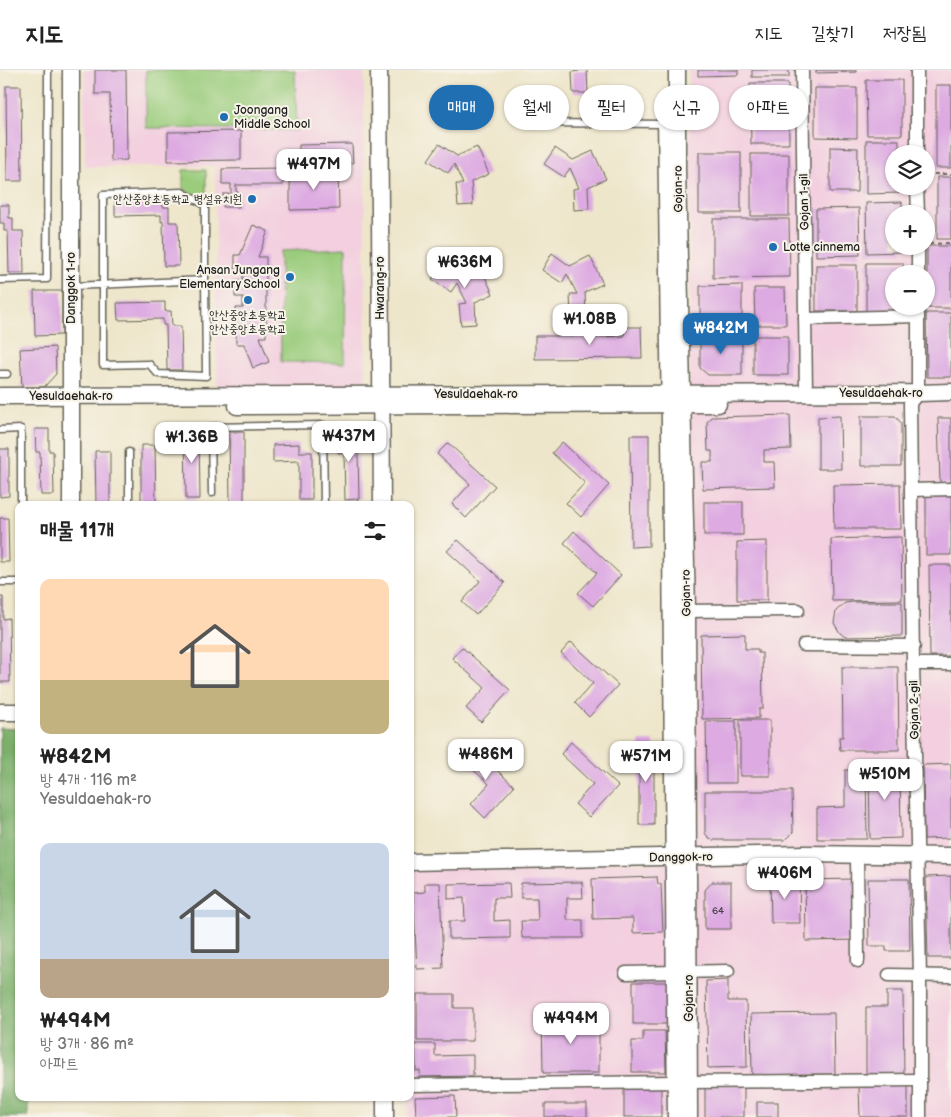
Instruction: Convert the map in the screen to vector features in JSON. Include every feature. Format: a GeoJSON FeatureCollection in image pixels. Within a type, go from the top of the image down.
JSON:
{"type":"FeatureCollection","features":[{"type":"Feature","properties":{"kind":"street","name":"Danggok 1-ro"},"geometry":{"type":"LineString","coordinates":[[71,70],[72,501]]}},
{"type":"Feature","properties":{"kind":"street","name":"Hwarang-ro"},"geometry":{"type":"LineString","coordinates":[[379,70],[382,501]]}},
{"type":"Feature","properties":{"kind":"street","name":"Gojan-ro"},"geometry":{"type":"LineString","coordinates":[[666,70],[667,85]]}},
{"type":"Feature","properties":{"kind":"street","name":"Gojan-ro"},"geometry":{"type":"LineString","coordinates":[[675,85],[677,70]]}},
{"type":"Feature","properties":{"kind":"street","name":"Gojan 1-gil"},"geometry":{"type":"LineString","coordinates":[[802,70],[806,393]]}},
{"type":"Feature","properties":{"kind":"street"},"geometry":{"type":"LineString","coordinates":[[917,70],[917,145]]}},
{"type":"Feature","properties":{"kind":"street","name":"Gojan-ro"},"geometry":{"type":"LineString","coordinates":[[671,130],[679,611],[682,972],[682,1082],[676,1117]]}},
{"type":"Feature","properties":{"kind":"street"},"geometry":{"type":"LineString","coordinates":[[805,319],[885,313]]}},
{"type":"Feature","properties":{"kind":"street","name":"Gojan 2-gil"},"geometry":{"type":"LineString","coordinates":[[918,315],[911,490],[920,976],[920,1117]]}},
{"type":"Feature","properties":{"kind":"street","name":"Yesuldaehak-ro"},"geometry":{"type":"LineString","coordinates":[[0,396],[71,401],[914,398],[951,392]]}},
{"type":"Feature","properties":{"kind":"street","name":"Yesuldaehak-ro"},"geometry":{"type":"LineString","coordinates":[[676,399],[806,393],[914,398],[951,402]]}},
{"type":"Feature","properties":{"kind":"street","name":"Yesuldaehak-ro"},"geometry":{"type":"LineString","coordinates":[[0,407],[71,401]]}},
{"type":"Feature","properties":{"kind":"street"},"geometry":{"type":"LineString","coordinates":[[911,490],[951,489]]}},
{"type":"Feature","properties":{"kind":"street"},"geometry":{"type":"LineString","coordinates":[[679,611],[798,610]]}},
{"type":"Feature","properties":{"kind":"street"},"geometry":{"type":"LineString","coordinates":[[804,645],[914,646]]}},
{"type":"Feature","properties":{"kind":"street"},"geometry":{"type":"LineString","coordinates":[[913,664],[951,664]]}},
{"type":"Feature","properties":{"kind":"street"},"geometry":{"type":"LineString","coordinates":[[0,712],[15,712]]}},
{"type":"Feature","properties":{"kind":"street","name":"Danggok-ro"},"geometry":{"type":"LineString","coordinates":[[414,862],[805,854],[951,856]]}},
{"type":"Feature","properties":{"kind":"street"},"geometry":{"type":"LineString","coordinates":[[858,855],[858,961]]}},
{"type":"Feature","properties":{"kind":"street"},"geometry":{"type":"LineString","coordinates":[[626,973],[728,971]]}},
{"type":"Feature","properties":{"kind":"street"},"geometry":{"type":"LineString","coordinates":[[889,975],[951,976]]}},
{"type":"Feature","properties":{"kind":"street"},"geometry":{"type":"LineString","coordinates":[[414,1085],[920,1080]]}},
{"type":"Feature","properties":{"kind":"street","name":"Gojan-ro"},"geometry":{"type":"LineString","coordinates":[[682,1082],[689,1117]]}},
{"type":"Feature","properties":{"kind":"street"},"geometry":{"type":"LineString","coordinates":[[385,1101],[385,1117]]}},
{"type":"Feature","properties":{"kind":"lane"},"geometry":{"type":"LineString","coordinates":[[0,280],[47,279],[48,70]]}},
{"type":"Feature","properties":{"kind":"lane"},"geometry":{"type":"LineString","coordinates":[[569,123],[654,124]]}},
{"type":"Feature","properties":{"kind":"lane"},"geometry":{"type":"LineString","coordinates":[[182,192],[205,205],[205,280],[206,376],[158,374],[149,364],[103,365],[103,195],[182,192]]}},
{"type":"Feature","properties":{"kind":"lane"},"geometry":{"type":"LineString","coordinates":[[71,286],[205,280]]}},
{"type":"Feature","properties":{"kind":"lane"},"geometry":{"type":"LineString","coordinates":[[212,493],[211,427],[323,425],[324,501]]}},
{"type":"Feature","properties":{"kind":"lane"},"geometry":{"type":"LineString","coordinates":[[0,430],[21,430],[21,501]]}},
{"type":"Feature","properties":{"kind":"lane"},"geometry":{"type":"LineString","coordinates":[[129,501],[130,452]]}},
{"type":"Feature","properties":{"kind":"lane"},"geometry":{"type":"LineString","coordinates":[[0,582],[15,582]]}},
{"type":"Feature","properties":{"kind":"path"},"geometry":{"type":"LineString","coordinates":[[935,174],[951,174]]}},
{"type":"Feature","properties":{"kind":"path"},"geometry":{"type":"LineString","coordinates":[[935,244],[951,243]]}},
{"type":"Feature","properties":{"kind":"shaded area"},"geometry":{"type":"Polygon","coordinates":[[[84,70],[364,70],[366,388],[217,389],[215,166],[85,167],[84,70]]]}},
{"type":"Feature","properties":{"kind":"shaded area"},"geometry":{"type":"Polygon","coordinates":[[[689,70],[951,70],[951,1117],[408,1117],[408,1101],[414,1101],[414,863],[692,862],[689,130],[719,130],[719,85],[689,85],[689,70]]]}},
{"type":"Feature","properties":{"kind":"green space"},"geometry":{"type":"Polygon","coordinates":[[[146,70],[295,70],[297,130],[146,128],[146,70]]]}},
{"type":"Feature","properties":{"kind":"green space"},"geometry":{"type":"Polygon","coordinates":[[[183,170],[206,170],[206,201],[183,189],[183,170]]]}},
{"type":"Feature","properties":{"kind":"green space"},"geometry":{"type":"Polygon","coordinates":[[[346,248],[345,363],[281,362],[280,251],[346,248]]]}},
{"type":"Feature","properties":{"kind":"green space"},"geometry":{"type":"Polygon","coordinates":[[[0,728],[15,729],[15,1101],[28,1101],[28,1117],[0,1117],[0,728]]]}},
{"type":"Feature","properties":{"kind":"building"},"geometry":{"type":"Polygon","coordinates":[[[95,70],[126,70],[127,160],[111,161],[110,94],[95,94],[95,70]]]}},
{"type":"Feature","properties":{"kind":"building"},"geometry":{"type":"Polygon","coordinates":[[[587,70],[588,85],[579,85],[579,93],[573,93],[572,72],[587,70]]]}},
{"type":"Feature","properties":{"kind":"building"},"geometry":{"type":"Polygon","coordinates":[[[698,70],[738,70],[738,75],[698,76],[698,70]]]}},
{"type":"Feature","properties":{"kind":"building"},"geometry":{"type":"Polygon","coordinates":[[[752,70],[789,70],[789,77],[752,77],[752,70]]]}},
{"type":"Feature","properties":{"kind":"building"},"geometry":{"type":"Polygon","coordinates":[[[816,70],[856,70],[856,72],[816,73],[816,70]]]}},
{"type":"Feature","properties":{"kind":"building"},"geometry":{"type":"Polygon","coordinates":[[[866,80],[902,80],[902,135],[867,135],[866,80]]]}},
{"type":"Feature","properties":{"kind":"building"},"geometry":{"type":"Polygon","coordinates":[[[750,83],[788,83],[788,85],[750,85],[750,83]]]}},
{"type":"Feature","properties":{"kind":"building"},"geometry":{"type":"Polygon","coordinates":[[[936,85],[951,85],[951,168],[936,168],[936,85]]]}},
{"type":"Feature","properties":{"kind":"building"},"geometry":{"type":"Polygon","coordinates":[[[6,86],[21,86],[22,181],[7,181],[6,86]]]}},
{"type":"Feature","properties":{"kind":"building"},"geometry":{"type":"Polygon","coordinates":[[[815,88],[857,88],[857,138],[815,137],[815,88]]]}},
{"type":"Feature","properties":{"kind":"building"},"geometry":{"type":"Polygon","coordinates":[[[751,130],[789,130],[789,144],[751,144],[751,130]]]}},
{"type":"Feature","properties":{"kind":"building","name":"Joongang Middle School"},"geometry":{"type":"Polygon","coordinates":[[[241,131],[241,160],[168,161],[168,132],[241,131]]]}},
{"type":"Feature","properties":{"kind":"building"},"geometry":{"type":"Polygon","coordinates":[[[866,140],[899,140],[899,145],[885,145],[885,193],[866,194],[866,140]]]}},
{"type":"Feature","properties":{"kind":"building","name":"Joongang Middle School"},"geometry":{"type":"Polygon","coordinates":[[[352,144],[353,163],[299,164],[299,145],[352,144]]]}},
{"type":"Feature","properties":{"kind":"building"},"geometry":{"type":"Polygon","coordinates":[[[439,144],[457,156],[477,147],[489,174],[471,182],[473,205],[458,206],[456,184],[463,184],[454,164],[448,173],[428,160],[439,144]]]}},
{"type":"Feature","properties":{"kind":"building"},"geometry":{"type":"Polygon","coordinates":[[[830,147],[858,148],[857,192],[830,192],[830,147]]]}},
{"type":"Feature","properties":{"kind":"building"},"geometry":{"type":"Polygon","coordinates":[[[555,148],[573,160],[593,151],[606,179],[588,187],[589,209],[574,210],[573,189],[579,188],[570,168],[564,177],[544,164],[555,148]]]}},
{"type":"Feature","properties":{"kind":"building"},"geometry":{"type":"Polygon","coordinates":[[[699,152],[741,152],[741,213],[699,213],[699,152]]]}},
{"type":"Feature","properties":{"kind":"building"},"geometry":{"type":"Polygon","coordinates":[[[751,154],[789,154],[789,216],[751,216],[751,154]]]}},
{"type":"Feature","properties":{"kind":"building"},"geometry":{"type":"Polygon","coordinates":[[[283,168],[283,185],[236,185],[236,191],[239,193],[239,207],[223,207],[223,194],[231,194],[231,184],[222,184],[222,169],[283,168]]]}},
{"type":"Feature","properties":{"kind":"building"},"geometry":{"type":"Polygon","coordinates":[[[338,172],[339,209],[290,210],[290,173],[338,172]]]}},
{"type":"Feature","properties":{"kind":"building"},"geometry":{"type":"Polygon","coordinates":[[[937,177],[951,177],[951,239],[937,239],[937,177]]]}},
{"type":"Feature","properties":{"kind":"building"},"geometry":{"type":"Polygon","coordinates":[[[162,198],[163,207],[169,207],[169,222],[178,222],[179,266],[164,266],[163,221],[161,222],[161,215],[115,216],[115,199],[162,198]]]}},
{"type":"Feature","properties":{"kind":"building"},"geometry":{"type":"Polygon","coordinates":[[[902,202],[902,205],[885,205],[885,252],[867,253],[866,203],[902,202]]]}},
{"type":"Feature","properties":{"kind":"building"},"geometry":{"type":"Polygon","coordinates":[[[0,205],[9,205],[9,218],[13,218],[13,231],[23,231],[24,273],[9,273],[8,231],[4,231],[4,223],[0,223],[0,205]]]}},
{"type":"Feature","properties":{"kind":"building"},"geometry":{"type":"Polygon","coordinates":[[[859,208],[860,255],[816,256],[816,209],[859,208]]]}},
{"type":"Feature","properties":{"kind":"building"},"geometry":{"type":"Polygon","coordinates":[[[713,219],[789,219],[790,277],[713,278],[713,219]]]}},
{"type":"Feature","properties":{"kind":"building"},"geometry":{"type":"Polygon","coordinates":[[[253,225],[268,231],[258,257],[266,257],[266,337],[260,337],[269,362],[253,368],[244,344],[236,344],[236,308],[243,308],[243,297],[235,297],[235,281],[243,281],[243,270],[235,270],[235,255],[240,255],[253,225]]]}},
{"type":"Feature","properties":{"kind":"building"},"geometry":{"type":"Polygon","coordinates":[[[935,246],[951,246],[951,308],[935,308],[935,265],[927,265],[927,255],[935,255],[935,246]]]}},
{"type":"Feature","properties":{"kind":"building"},"geometry":{"type":"Polygon","coordinates":[[[552,253],[570,266],[590,256],[603,284],[585,292],[586,315],[571,316],[570,294],[577,294],[567,274],[562,283],[542,270],[552,253]]]}},
{"type":"Feature","properties":{"kind":"building"},"geometry":{"type":"Polygon","coordinates":[[[442,263],[460,275],[480,266],[493,294],[475,302],[476,324],[461,325],[459,304],[467,303],[457,283],[451,292],[432,279],[442,263]]]}},
{"type":"Feature","properties":{"kind":"building"},"geometry":{"type":"Polygon","coordinates":[[[866,263],[903,263],[903,265],[885,265],[885,312],[866,312],[866,263]]]}},
{"type":"Feature","properties":{"kind":"building"},"geometry":{"type":"Polygon","coordinates":[[[816,265],[857,265],[857,311],[816,311],[816,265]]]}},
{"type":"Feature","properties":{"kind":"building"},"geometry":{"type":"Polygon","coordinates":[[[742,285],[742,332],[700,332],[700,286],[742,285]]]}},
{"type":"Feature","properties":{"kind":"building"},"geometry":{"type":"Polygon","coordinates":[[[754,288],[785,288],[786,325],[755,325],[754,288]]]}},
{"type":"Feature","properties":{"kind":"building"},"geometry":{"type":"Polygon","coordinates":[[[34,291],[62,291],[62,335],[35,336],[34,291]]]}},
{"type":"Feature","properties":{"kind":"building"},"geometry":{"type":"Polygon","coordinates":[[[165,302],[165,311],[171,311],[172,326],[181,326],[182,370],[167,370],[166,325],[163,325],[163,319],[118,320],[117,303],[165,302]]]}},
{"type":"Feature","properties":{"kind":"building"},"geometry":{"type":"Polygon","coordinates":[[[951,313],[951,377],[927,377],[926,315],[951,313]]]}},
{"type":"Feature","properties":{"kind":"building"},"geometry":{"type":"Polygon","coordinates":[[[624,327],[641,327],[642,358],[535,359],[535,336],[573,336],[573,330],[589,330],[590,337],[624,336],[624,327]]]}},
{"type":"Feature","properties":{"kind":"building"},"geometry":{"type":"Polygon","coordinates":[[[700,335],[742,335],[742,375],[708,375],[700,368],[700,335]]]}},
{"type":"Feature","properties":{"kind":"building"},"geometry":{"type":"Polygon","coordinates":[[[753,336],[788,336],[788,375],[753,375],[753,336]]]}},
{"type":"Feature","properties":{"kind":"building"},"geometry":{"type":"Polygon","coordinates":[[[55,347],[56,374],[44,387],[22,387],[20,349],[55,347]]]}},
{"type":"Feature","properties":{"kind":"building"},"geometry":{"type":"Polygon","coordinates":[[[790,415],[791,449],[764,450],[764,462],[774,462],[775,487],[703,489],[702,462],[712,462],[712,451],[708,451],[707,422],[711,417],[790,415]]]}},
{"type":"Feature","properties":{"kind":"building"},"geometry":{"type":"Polygon","coordinates":[[[840,416],[841,469],[818,469],[818,417],[840,416]]]}},
{"type":"Feature","properties":{"kind":"building"},"geometry":{"type":"Polygon","coordinates":[[[861,416],[895,416],[901,423],[901,466],[861,466],[861,416]]]}},
{"type":"Feature","properties":{"kind":"building"},"geometry":{"type":"Polygon","coordinates":[[[938,418],[951,418],[951,483],[940,483],[938,418]]]}},
{"type":"Feature","properties":{"kind":"building"},"geometry":{"type":"Polygon","coordinates":[[[352,427],[353,453],[358,453],[359,499],[345,500],[344,453],[338,453],[338,428],[352,427]]]}},
{"type":"Feature","properties":{"kind":"building"},"geometry":{"type":"Polygon","coordinates":[[[35,429],[49,429],[49,451],[53,451],[54,495],[41,495],[40,452],[36,452],[35,429]]]}},
{"type":"Feature","properties":{"kind":"building"},"geometry":{"type":"Polygon","coordinates":[[[185,429],[199,429],[200,499],[186,499],[185,429]]]}},
{"type":"Feature","properties":{"kind":"building"},"geometry":{"type":"Polygon","coordinates":[[[229,432],[244,432],[244,501],[230,501],[229,432]]]}},
{"type":"Feature","properties":{"kind":"building"},"geometry":{"type":"Polygon","coordinates":[[[630,435],[649,435],[649,546],[631,547],[630,435]]]}},
{"type":"Feature","properties":{"kind":"building"},"geometry":{"type":"Polygon","coordinates":[[[562,442],[609,485],[581,517],[566,503],[585,483],[552,453],[562,442]]]}},
{"type":"Feature","properties":{"kind":"building"},"geometry":{"type":"Polygon","coordinates":[[[448,443],[495,486],[466,518],[452,504],[470,484],[437,454],[448,443]]]}},
{"type":"Feature","properties":{"kind":"building"},"geometry":{"type":"Polygon","coordinates":[[[299,444],[299,452],[312,452],[312,500],[299,500],[299,461],[273,462],[273,445],[299,444]]]}},
{"type":"Feature","properties":{"kind":"building"},"geometry":{"type":"Polygon","coordinates":[[[141,445],[155,445],[156,501],[141,501],[141,445]]]}},
{"type":"Feature","properties":{"kind":"building"},"geometry":{"type":"Polygon","coordinates":[[[0,449],[9,449],[9,496],[0,497],[0,449]]]}},
{"type":"Feature","properties":{"kind":"building"},"geometry":{"type":"Polygon","coordinates":[[[95,451],[110,451],[110,501],[96,501],[95,451]]]}},
{"type":"Feature","properties":{"kind":"building"},"geometry":{"type":"Polygon","coordinates":[[[900,484],[901,529],[834,529],[833,485],[900,484]]]}},
{"type":"Feature","properties":{"kind":"building"},"geometry":{"type":"Polygon","coordinates":[[[926,494],[951,494],[951,555],[926,555],[926,494]]]}},
{"type":"Feature","properties":{"kind":"building"},"geometry":{"type":"Polygon","coordinates":[[[704,502],[743,502],[743,535],[704,535],[704,502]]]}},
{"type":"Feature","properties":{"kind":"building"},"geometry":{"type":"Polygon","coordinates":[[[0,518],[8,518],[9,562],[0,562],[0,518]]]}},
{"type":"Feature","properties":{"kind":"building"},"geometry":{"type":"Polygon","coordinates":[[[574,531],[621,575],[593,606],[578,593],[597,573],[564,543],[574,531]]]}},
{"type":"Feature","properties":{"kind":"building"},"geometry":{"type":"Polygon","coordinates":[[[901,537],[902,600],[832,601],[831,539],[901,537]]]}},
{"type":"Feature","properties":{"kind":"building"},"geometry":{"type":"Polygon","coordinates":[[[458,540],[505,583],[476,615],[462,602],[480,581],[447,551],[458,540]]]}},
{"type":"Feature","properties":{"kind":"building"},"geometry":{"type":"Polygon","coordinates":[[[767,541],[767,600],[737,600],[737,542],[767,541]]]}},
{"type":"Feature","properties":{"kind":"building"},"geometry":{"type":"Polygon","coordinates":[[[929,565],[951,565],[951,656],[930,656],[929,565]]]}},
{"type":"Feature","properties":{"kind":"building"},"geometry":{"type":"Polygon","coordinates":[[[0,597],[3,597],[3,619],[9,618],[10,682],[0,682],[0,597]]]}},
{"type":"Feature","properties":{"kind":"building"},"geometry":{"type":"Polygon","coordinates":[[[902,602],[902,636],[845,637],[834,623],[836,611],[845,603],[902,602]]]}},
{"type":"Feature","properties":{"kind":"building"},"geometry":{"type":"Polygon","coordinates":[[[745,634],[745,649],[758,649],[758,653],[762,653],[763,709],[759,709],[759,718],[702,719],[701,635],[745,634]]]}},
{"type":"Feature","properties":{"kind":"building"},"geometry":{"type":"Polygon","coordinates":[[[571,642],[618,685],[589,717],[575,703],[593,683],[561,653],[571,642]]]}},
{"type":"Feature","properties":{"kind":"building"},"geometry":{"type":"Polygon","coordinates":[[[462,647],[510,690],[481,722],[466,708],[485,688],[452,658],[462,647]]]}},
{"type":"Feature","properties":{"kind":"building"},"geometry":{"type":"Polygon","coordinates":[[[842,667],[898,667],[899,750],[840,750],[839,737],[843,737],[842,667]]]}},
{"type":"Feature","properties":{"kind":"building"},"geometry":{"type":"Polygon","coordinates":[[[740,720],[770,720],[770,776],[740,776],[740,720]]]}},
{"type":"Feature","properties":{"kind":"building"},"geometry":{"type":"Polygon","coordinates":[[[706,721],[736,721],[736,783],[707,783],[706,721]]]}},
{"type":"Feature","properties":{"kind":"building"},"geometry":{"type":"Polygon","coordinates":[[[639,741],[654,741],[654,825],[639,825],[639,741]]]}},
{"type":"Feature","properties":{"kind":"building"},"geometry":{"type":"Polygon","coordinates":[[[571,742],[618,786],[589,817],[575,804],[593,784],[561,754],[571,742]]]}},
{"type":"Feature","properties":{"kind":"building"},"geometry":{"type":"Polygon","coordinates":[[[467,743],[514,786],[485,818],[471,804],[489,784],[456,754],[467,743]]]}},
{"type":"Feature","properties":{"kind":"building"},"geometry":{"type":"Polygon","coordinates":[[[869,763],[900,763],[901,838],[870,839],[869,763]]]}},
{"type":"Feature","properties":{"kind":"building"},"geometry":{"type":"Polygon","coordinates":[[[951,764],[951,838],[924,839],[923,765],[951,764]]]}},
{"type":"Feature","properties":{"kind":"building"},"geometry":{"type":"Polygon","coordinates":[[[845,770],[866,770],[867,839],[817,839],[817,808],[845,807],[845,770]]]}},
{"type":"Feature","properties":{"kind":"building"},"geometry":{"type":"Polygon","coordinates":[[[705,791],[792,791],[793,832],[784,840],[713,840],[705,833],[705,791]]]}},
{"type":"Feature","properties":{"kind":"building"},"geometry":{"type":"Polygon","coordinates":[[[951,876],[951,958],[928,958],[926,877],[951,876]]]}},
{"type":"Feature","properties":{"kind":"building"},"geometry":{"type":"Polygon","coordinates":[[[657,877],[658,884],[661,884],[663,932],[633,933],[633,918],[593,919],[592,879],[657,877]]]}},
{"type":"Feature","properties":{"kind":"building"},"geometry":{"type":"Polygon","coordinates":[[[770,878],[799,878],[800,923],[771,923],[770,878]]]}},
{"type":"Feature","properties":{"kind":"building"},"geometry":{"type":"Polygon","coordinates":[[[856,879],[857,940],[806,941],[805,880],[856,879]]]}},
{"type":"Feature","properties":{"kind":"building"},"geometry":{"type":"Polygon","coordinates":[[[868,879],[909,879],[910,951],[886,951],[886,946],[869,946],[868,879]]]}},
{"type":"Feature","properties":{"kind":"building"},"geometry":{"type":"Polygon","coordinates":[[[582,882],[583,898],[567,898],[567,920],[583,920],[583,938],[522,938],[521,921],[538,921],[537,898],[521,898],[521,883],[582,882]]]}},
{"type":"Feature","properties":{"kind":"building"},"geometry":{"type":"Polygon","coordinates":[[[712,882],[731,882],[731,929],[705,929],[705,890],[712,882]]]}},
{"type":"Feature","properties":{"kind":"building"},"geometry":{"type":"Polygon","coordinates":[[[425,883],[440,883],[443,968],[417,969],[414,893],[425,892],[425,883]]]}},
{"type":"Feature","properties":{"kind":"building"},"geometry":{"type":"Polygon","coordinates":[[[509,883],[510,898],[494,898],[494,921],[510,920],[510,938],[449,939],[449,921],[465,921],[464,898],[448,899],[448,884],[509,883]]]}},
{"type":"Feature","properties":{"kind":"building"},"geometry":{"type":"Polygon","coordinates":[[[728,980],[728,1001],[746,1001],[747,1067],[708,1068],[706,981],[728,980]]]}},
{"type":"Feature","properties":{"kind":"building"},"geometry":{"type":"Polygon","coordinates":[[[633,982],[668,982],[669,1024],[633,1024],[633,982]]]}},
{"type":"Feature","properties":{"kind":"building"},"geometry":{"type":"Polygon","coordinates":[[[887,991],[903,991],[904,1075],[866,1076],[866,1007],[887,1007],[887,991]]]}},
{"type":"Feature","properties":{"kind":"building"},"geometry":{"type":"Polygon","coordinates":[[[417,994],[454,994],[454,1008],[473,1008],[473,1041],[417,1041],[417,994]]]}},
{"type":"Feature","properties":{"kind":"building"},"geometry":{"type":"Polygon","coordinates":[[[834,1013],[835,1074],[752,1075],[751,1014],[834,1013]]]}},
{"type":"Feature","properties":{"kind":"building"},"geometry":{"type":"Polygon","coordinates":[[[599,1016],[599,1073],[543,1073],[542,1017],[599,1016]]]}},
{"type":"Feature","properties":{"kind":"building"},"geometry":{"type":"Polygon","coordinates":[[[643,1031],[665,1031],[666,1072],[632,1072],[632,1041],[643,1041],[643,1031]]]}},
{"type":"Feature","properties":{"kind":"building"},"geometry":{"type":"Polygon","coordinates":[[[415,1044],[435,1044],[435,1056],[473,1055],[473,1076],[420,1077],[420,1070],[416,1071],[415,1044]]]}},
{"type":"Feature","properties":{"kind":"building"},"geometry":{"type":"Polygon","coordinates":[[[705,1085],[744,1085],[744,1117],[705,1117],[705,1085]]]}},
{"type":"Feature","properties":{"kind":"building"},"geometry":{"type":"Polygon","coordinates":[[[624,1086],[661,1086],[661,1117],[624,1117],[624,1086]]]}},
{"type":"Feature","properties":{"kind":"building"},"geometry":{"type":"Polygon","coordinates":[[[859,1086],[908,1086],[908,1117],[860,1117],[859,1086]]]}},
{"type":"Feature","properties":{"kind":"building"},"geometry":{"type":"Polygon","coordinates":[[[455,1096],[456,1117],[416,1117],[415,1097],[455,1096]]]}},
{"type":"Feature","properties":{"kind":"building"},"geometry":{"type":"Polygon","coordinates":[[[757,1102],[778,1102],[778,1117],[757,1117],[757,1102]]]}},
{"type":"Feature","properties":{"kind":"building"},"geometry":{"type":"Polygon","coordinates":[[[545,1104],[587,1104],[587,1117],[545,1117],[545,1104]]]}},
{"type":"Feature","properties":{"kind":"place","name":"Joongang Middle School"},"geometry":{"type":"Point","coordinates":[224,117]}},
{"type":"Feature","properties":{"kind":"place","name":"안산중앙초등학교 병설유치원"},"geometry":{"type":"Point","coordinates":[252,199]}},
{"type":"Feature","properties":{"kind":"place","name":"Lotte cinnema"},"geometry":{"type":"Point","coordinates":[773,247]}},
{"type":"Feature","properties":{"kind":"place","name":"Ansan Jungang Elementary School"},"geometry":{"type":"Point","coordinates":[290,277]}},
{"type":"Feature","properties":{"kind":"place","name":"안산중앙초등학교 안산중앙초등학교"},"geometry":{"type":"Point","coordinates":[248,300]}}]}
